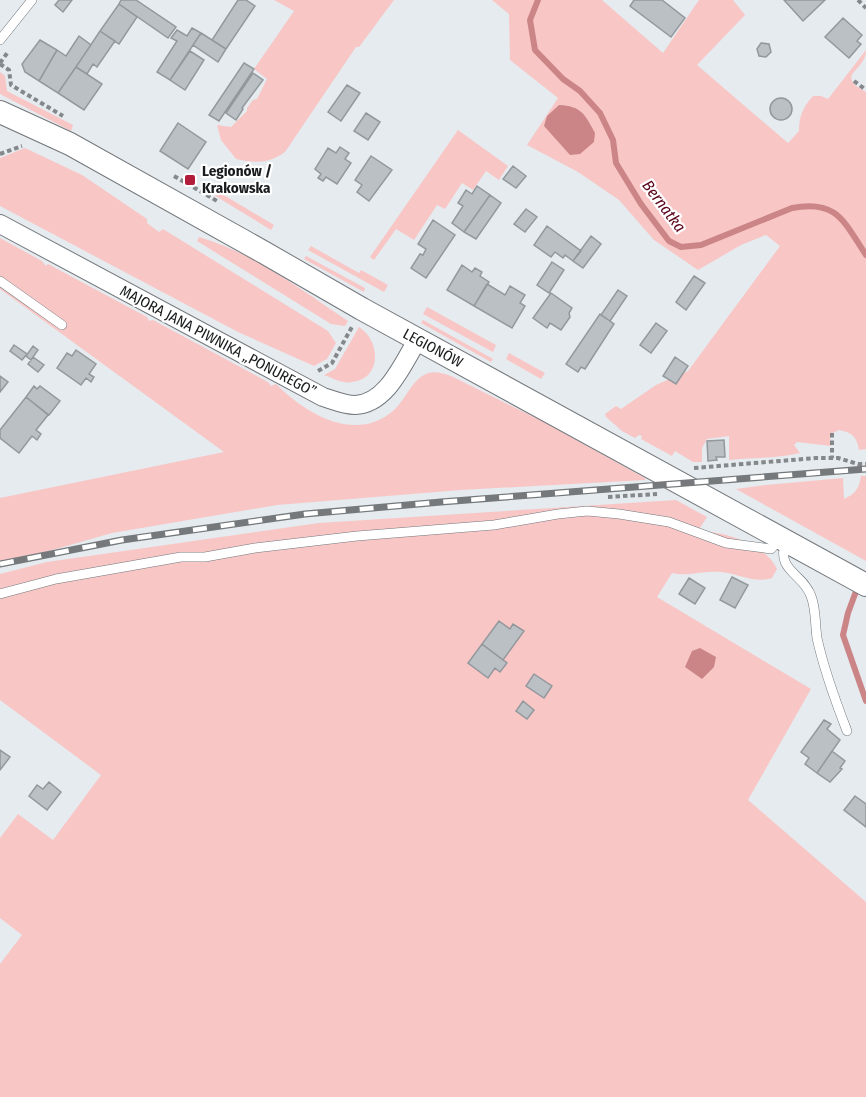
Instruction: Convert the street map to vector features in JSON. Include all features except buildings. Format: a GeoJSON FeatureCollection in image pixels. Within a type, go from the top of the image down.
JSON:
{"type":"FeatureCollection","features":[{"type":"Feature","properties":{"kind":"street","name":"LEGIONÓW"},"geometry":{"type":"LineString","coordinates":[[0,112],[70,144],[362,309],[689,479],[784,540],[866,585]]}},
{"type":"Feature","properties":{"kind":"street","name":"MAJORA JANA PIWNIKA „PONUREGO”"},"geometry":{"type":"LineString","coordinates":[[0,224],[313,392],[337,402],[355,405],[372,401],[380,396],[418,339]]}},
{"type":"Feature","properties":{"kind":"lane"},"geometry":{"type":"LineString","coordinates":[[0,40],[32,0]]}},
{"type":"Feature","properties":{"kind":"lane"},"geometry":{"type":"LineString","coordinates":[[0,281],[62,326]]}},
{"type":"Feature","properties":{"kind":"lane"},"geometry":{"type":"LineString","coordinates":[[0,594],[45,582],[181,557],[205,557],[255,548],[375,534],[494,525],[569,513],[603,512],[669,522],[726,543],[764,550],[771,549],[784,540]]}},
{"type":"Feature","properties":{"kind":"lane"},"geometry":{"type":"LineString","coordinates":[[784,540],[783,558],[811,595],[817,637],[826,673],[847,731]]}},
{"type":"Feature","properties":{"kind":"path"},"geometry":{"type":"LineString","coordinates":[[858,0],[866,8]]}},
{"type":"Feature","properties":{"kind":"path"},"geometry":{"type":"LineString","coordinates":[[854,81],[866,90]]}},
{"type":"Feature","properties":{"kind":"path"},"geometry":{"type":"LineString","coordinates":[[0,153],[28,143]]}},
{"type":"Feature","properties":{"kind":"path"},"geometry":{"type":"LineString","coordinates":[[318,371],[332,363],[362,309]]}},
{"type":"Feature","properties":{"kind":"path"},"geometry":{"type":"LineString","coordinates":[[832,433],[832,458]]}},
{"type":"Feature","properties":{"kind":"path"},"geometry":{"type":"LineString","coordinates":[[601,497],[649,496],[689,479],[703,466],[832,458],[866,464]]}},
{"type":"Feature","properties":{"kind":"shaded area"},"geometry":{"type":"Polygon","coordinates":[[[274,0],[394,0],[359,47],[356,47],[285,152],[273,159],[261,162],[236,159],[221,140],[217,125],[231,127],[247,111],[253,100],[257,99],[267,79],[254,69],[294,11],[274,0]]]}},
{"type":"Feature","properties":{"kind":"shaded area"},"geometry":{"type":"Polygon","coordinates":[[[492,0],[602,0],[663,53],[699,0],[733,0],[745,15],[697,65],[788,143],[799,131],[804,108],[813,96],[828,99],[866,50],[865,57],[851,77],[857,86],[866,92],[866,449],[859,450],[853,436],[839,430],[830,434],[831,446],[797,442],[794,445],[800,453],[729,460],[729,436],[707,439],[702,448],[702,462],[693,462],[675,451],[672,456],[641,439],[642,436],[635,438],[622,431],[606,417],[605,414],[616,406],[621,409],[656,385],[688,371],[780,246],[766,235],[741,245],[698,270],[654,240],[619,200],[578,172],[527,145],[558,98],[510,60],[509,14],[492,0]]]}},
{"type":"Feature","properties":{"kind":"shaded area"},"geometry":{"type":"Polygon","coordinates":[[[0,72],[5,76],[7,91],[73,125],[71,131],[0,94],[0,72]]]}},
{"type":"Feature","properties":{"kind":"shaded area"},"geometry":{"type":"Polygon","coordinates":[[[559,105],[572,107],[582,112],[595,133],[594,142],[580,154],[570,155],[544,126],[547,116],[559,105]]]}},
{"type":"Feature","properties":{"kind":"shaded area"},"geometry":{"type":"Polygon","coordinates":[[[458,130],[508,166],[499,180],[486,171],[473,190],[462,183],[445,209],[437,205],[414,240],[396,229],[374,260],[370,257],[458,130]]]}},
{"type":"Feature","properties":{"kind":"shaded area"},"geometry":{"type":"Polygon","coordinates":[[[25,148],[82,175],[147,219],[147,223],[159,232],[163,229],[328,331],[336,343],[327,359],[314,366],[238,332],[0,206],[0,158],[25,148]]]}},
{"type":"Feature","properties":{"kind":"shaded area"},"geometry":{"type":"Polygon","coordinates":[[[217,191],[274,225],[271,230],[214,195],[217,191]]]}},
{"type":"Feature","properties":{"kind":"shaded area"},"geometry":{"type":"Polygon","coordinates":[[[199,237],[258,262],[348,321],[345,326],[331,324],[197,241],[199,237]]]}},
{"type":"Feature","properties":{"kind":"shaded area"},"geometry":{"type":"Polygon","coordinates":[[[0,238],[42,261],[46,266],[48,264],[147,317],[149,321],[153,320],[268,382],[271,386],[276,384],[302,406],[332,421],[348,425],[379,420],[394,410],[419,378],[431,373],[441,373],[540,420],[645,480],[461,490],[277,505],[112,533],[0,565],[0,498],[224,452],[0,289],[0,238]]]}},
{"type":"Feature","properties":{"kind":"shaded area"},"geometry":{"type":"Polygon","coordinates":[[[311,246],[359,273],[361,270],[388,285],[384,292],[308,250],[311,246]]]}},
{"type":"Feature","properties":{"kind":"shaded area"},"geometry":{"type":"Polygon","coordinates":[[[306,256],[365,288],[364,292],[304,259],[306,256]]]}},
{"type":"Feature","properties":{"kind":"shaded area"},"geometry":{"type":"Polygon","coordinates":[[[427,307],[496,345],[493,352],[423,314],[427,307]]]}},
{"type":"Feature","properties":{"kind":"shaded area"},"geometry":{"type":"Polygon","coordinates":[[[423,320],[493,359],[491,362],[421,323],[423,320]]]}},
{"type":"Feature","properties":{"kind":"shaded area"},"geometry":{"type":"Polygon","coordinates":[[[359,327],[366,333],[374,350],[375,359],[369,374],[362,379],[348,382],[324,375],[335,369],[359,327]]]}},
{"type":"Feature","properties":{"kind":"shaded area"},"geometry":{"type":"Polygon","coordinates":[[[509,353],[545,373],[541,379],[506,359],[509,353]]]}},
{"type":"Feature","properties":{"kind":"shaded area"},"geometry":{"type":"Polygon","coordinates":[[[861,476],[866,476],[866,561],[736,489],[843,478],[844,499],[856,491],[861,476]]]}},
{"type":"Feature","properties":{"kind":"shaded area"},"geometry":{"type":"Polygon","coordinates":[[[676,500],[707,517],[698,531],[731,536],[754,546],[771,560],[777,569],[772,578],[766,580],[720,572],[672,573],[657,597],[811,689],[748,800],[866,902],[866,1097],[0,1097],[0,964],[22,935],[0,918],[0,838],[18,814],[53,840],[101,775],[0,700],[0,574],[47,562],[319,523],[676,500]]]}},
{"type":"Feature","properties":{"kind":"shaded area"},"geometry":{"type":"Polygon","coordinates":[[[700,648],[716,657],[714,667],[702,679],[685,667],[692,651],[700,648]]]}},
{"type":"Feature","properties":{"kind":"waterway","name":"Bernatka"},"geometry":{"type":"LineString","coordinates":[[538,0],[530,20],[535,50],[563,79],[580,91],[600,113],[613,140],[616,163],[641,204],[669,241],[681,247],[701,245],[792,208],[807,206],[829,210],[838,216],[866,255]]}},
{"type":"Feature","properties":{"kind":"waterway","name":"Bernatka"},"geometry":{"type":"LineString","coordinates":[[858,586],[843,635],[866,701]]}},
{"type":"Feature","properties":{"kind":"railway"},"geometry":{"type":"LineString","coordinates":[[0,564],[122,540],[305,514],[866,469]]}},
{"type":"Feature","properties":{"kind":"place","name":"Legionów / Krakowska"},"geometry":{"type":"Point","coordinates":[190,180]}}]}
